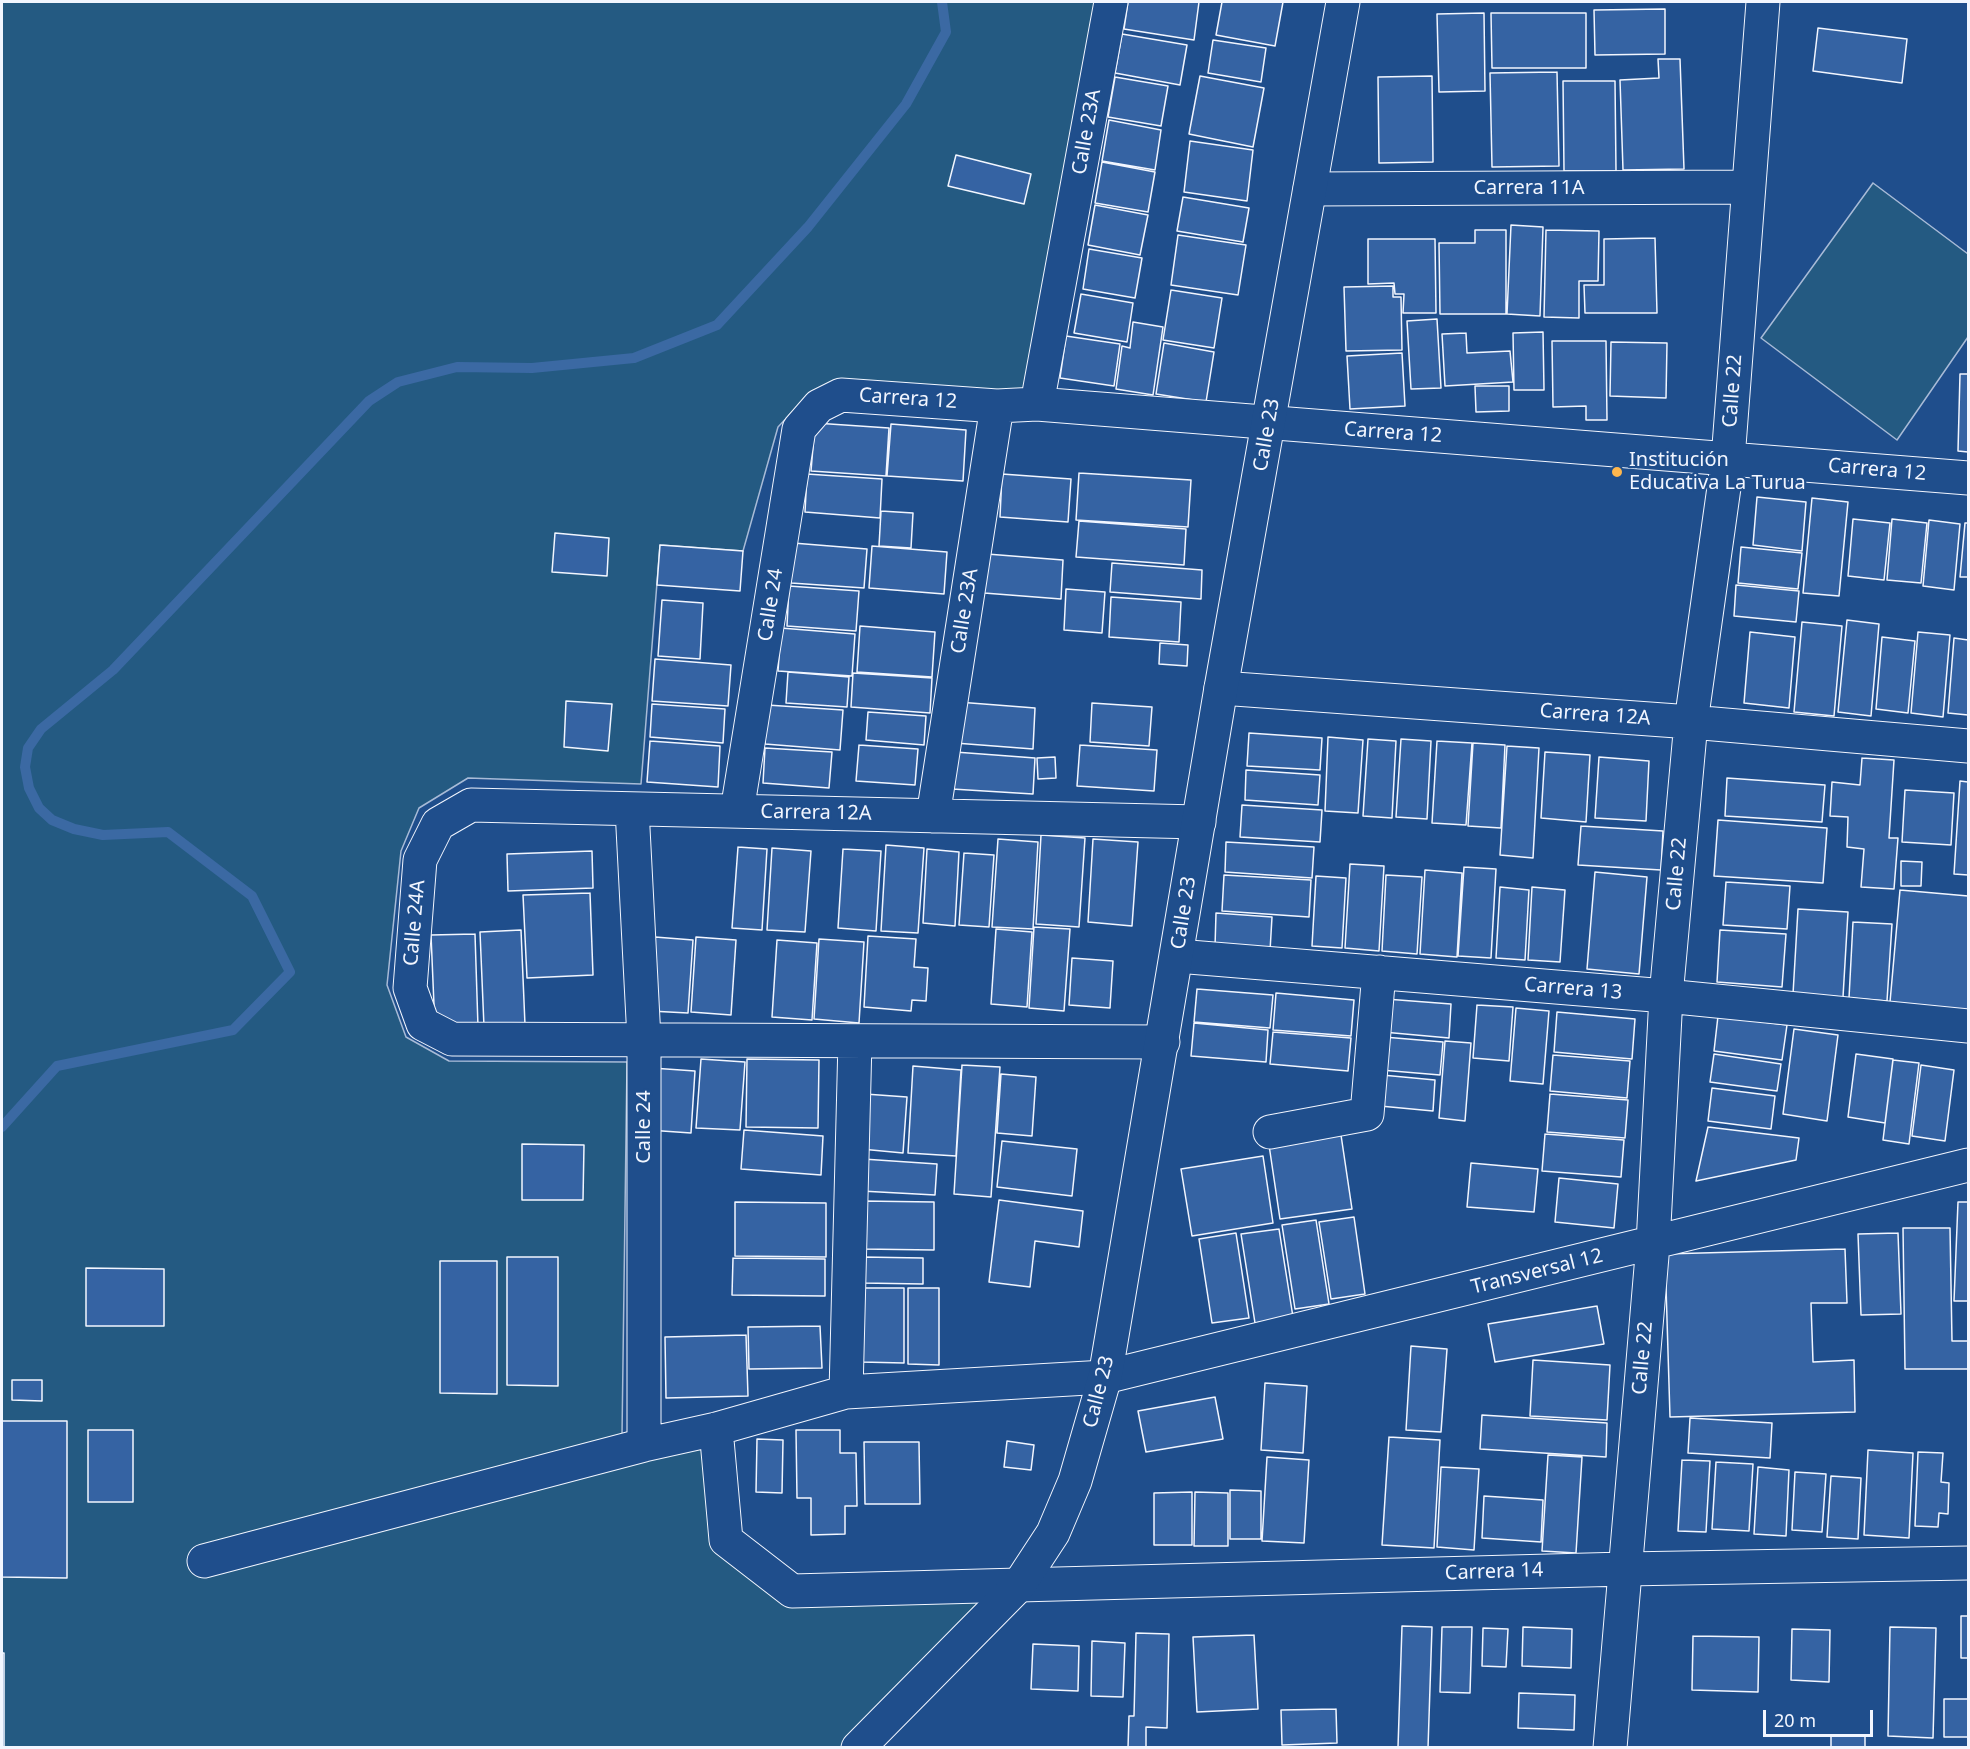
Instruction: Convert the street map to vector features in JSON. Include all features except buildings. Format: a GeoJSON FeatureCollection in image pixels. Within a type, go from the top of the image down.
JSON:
{"type":"FeatureCollection","features":[{"type":"Feature","properties":{"kind":"street","name":"Calle 23A"},"geometry":{"type":"LineString","coordinates":[[1037,404],[1111,2]]}},
{"type":"Feature","properties":{"kind":"street","name":"Calle 23"},"geometry":{"type":"LineString","coordinates":[[858,1748],[1019,1585],[1058,1522],[1075,1480],[1105,1377],[1221,688],[1343,2]]}},
{"type":"Feature","properties":{"kind":"street","name":"Calle 22"},"geometry":{"type":"LineString","coordinates":[[1610,1748],[1653,1244],[1666,996],[1691,722],[1728,459],[1762,2]]}},
{"type":"Feature","properties":{"kind":"street","name":"Carrera 11A"},"geometry":{"type":"LineString","coordinates":[[1310,189],[1748,187]]}},
{"type":"Feature","properties":{"kind":"street","name":"Carrera 12"},"geometry":{"type":"LineString","coordinates":[[819,406],[841,395],[997,406],[1037,404],[1968,478]]}},
{"type":"Feature","properties":{"kind":"street","name":"Calle 24"},"geometry":{"type":"LineString","coordinates":[[737,811],[799,429],[819,406]]}},
{"type":"Feature","properties":{"kind":"street","name":"Calle 23A"},"geometry":{"type":"LineString","coordinates":[[933,816],[997,406]]}},
{"type":"Feature","properties":{"kind":"street","name":"Carrera 12A"},"geometry":{"type":"LineString","coordinates":[[1221,688],[1691,722],[1968,746]]}},
{"type":"Feature","properties":{"kind":"street","name":"Carrera 12A"},"geometry":{"type":"LineString","coordinates":[[438,824],[471,805],[1199,822]]}},
{"type":"Feature","properties":{"kind":"street","name":"Calle 24"},"geometry":{"type":"LineString","coordinates":[[632,809],[644,1039],[644,1445]]}},
{"type":"Feature","properties":{"kind":"street","name":"Calle 24A"},"geometry":{"type":"LineString","coordinates":[[438,824],[420,860],[410,988],[423,1024],[452,1039],[644,1039]]}},
{"type":"Feature","properties":{"kind":"street","name":"Carrera 13"},"geometry":{"type":"LineString","coordinates":[[1177,956],[1666,996],[1968,1026]]}},
{"type":"Feature","properties":{"kind":"street"},"geometry":{"type":"LineString","coordinates":[[1269,1132],[1367,1114],[1379,972]]}},
{"type":"Feature","properties":{"kind":"street"},"geometry":{"type":"LineString","coordinates":[[644,1039],[1163,1042]]}},
{"type":"Feature","properties":{"kind":"street"},"geometry":{"type":"LineString","coordinates":[[846,1392],[855,1041]]}},
{"type":"Feature","properties":{"kind":"street","name":"Transversal 12"},"geometry":{"type":"LineString","coordinates":[[204,1562],[644,1445],[716,1429],[846,1392],[1105,1377],[1968,1165]]}},
{"type":"Feature","properties":{"kind":"street","name":"Carrera 14"},"geometry":{"type":"LineString","coordinates":[[716,1429],[726,1540],[792,1591],[1625,1569],[1968,1563]]}},
{"type":"Feature","properties":{"kind":"shaded area"},"geometry":{"type":"Polygon","coordinates":[[[2,2],[1101,2],[1026,394],[829,384],[811,392],[778,427],[743,551],[660,545],[641,784],[468,778],[419,808],[401,851],[387,985],[406,1037],[449,1061],[627,1062],[622,1435],[707,1440],[716,1542],[790,1599],[999,1594],[846,1747],[2,1748],[2,2]]]}},
{"type":"Feature","properties":{"kind":"shaded area"},"geometry":{"type":"Polygon","coordinates":[[[1873,183],[1968,254],[1968,337],[1897,440],[1761,338],[1873,183]]]}},
{"type":"Feature","properties":{"kind":"waterway"},"geometry":{"type":"LineString","coordinates":[[2,1127],[57,1066],[233,1030],[290,972],[252,896],[168,832],[103,835],[74,829],[52,820],[39,808],[29,788],[25,767],[28,748],[41,729],[113,670],[369,401],[398,382],[457,367],[532,368],[634,358],[717,325],[808,227],[906,104],[946,32],[942,2]]}},
{"type":"Feature","properties":{"kind":"place","name":"Institución Educativa La Turua"},"geometry":{"type":"Point","coordinates":[1617,472]}}]}
